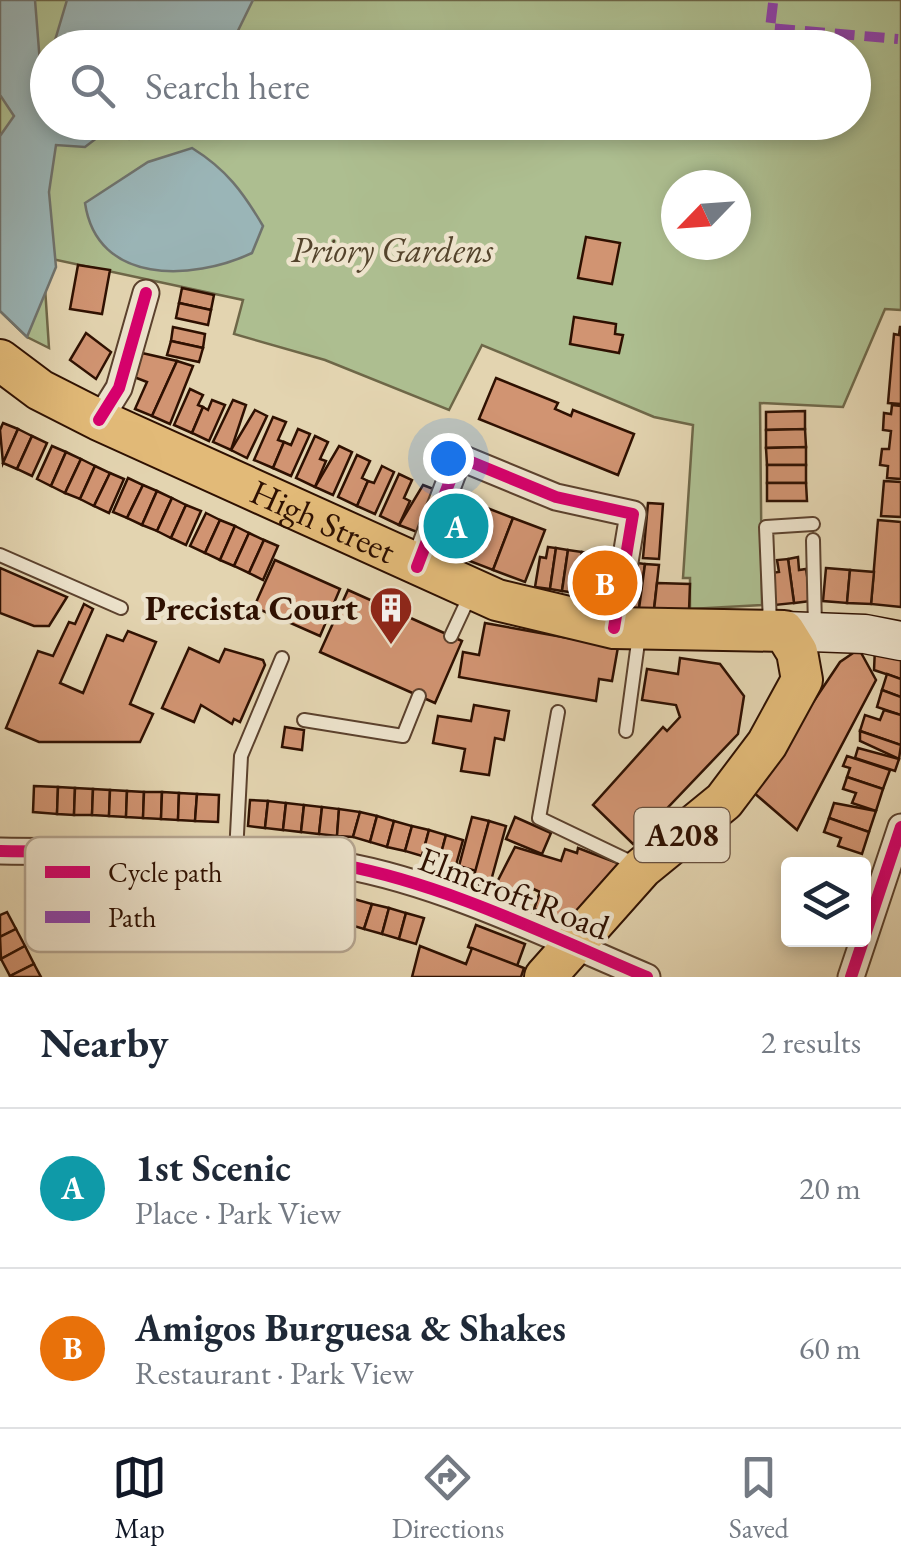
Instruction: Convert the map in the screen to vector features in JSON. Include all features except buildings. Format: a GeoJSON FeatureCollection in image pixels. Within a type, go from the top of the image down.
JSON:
{"type":"FeatureCollection","features":[{"type":"Feature","properties":{"kind":"main road","name":"High Street"},"geometry":{"type":"LineString","coordinates":[[0,360],[40,390],[99,420],[472,591],[627,628],[790,631]]}},
{"type":"Feature","properties":{"kind":"main road"},"geometry":{"type":"LineString","coordinates":[[790,631],[802,680]]}},
{"type":"Feature","properties":{"kind":"main road","name":"A208"},"geometry":{"type":"LineString","coordinates":[[545,977],[642,868],[724,801],[766,744],[802,680]]}},
{"type":"Feature","properties":{"kind":"street"},"geometry":{"type":"LineString","coordinates":[[99,420],[119,388],[146,293]]}},
{"type":"Feature","properties":{"kind":"street"},"geometry":{"type":"LineString","coordinates":[[416,567],[459,457],[556,497],[633,514],[627,628]]}},
{"type":"Feature","properties":{"kind":"street","name":"High Street"},"geometry":{"type":"LineString","coordinates":[[790,631],[883,638]]}},
{"type":"Feature","properties":{"kind":"street"},"geometry":{"type":"LineString","coordinates":[[802,680],[828,655],[883,638]]}},
{"type":"Feature","properties":{"kind":"street"},"geometry":{"type":"LineString","coordinates":[[852,977],[901,827]]}},
{"type":"Feature","properties":{"kind":"street","name":"Elmcroft Road"},"geometry":{"type":"LineString","coordinates":[[0,851],[25,852]]}},
{"type":"Feature","properties":{"kind":"street","name":"Elmcroft Road"},"geometry":{"type":"LineString","coordinates":[[355,869],[423,888],[648,977]]}},
{"type":"Feature","properties":{"kind":"lane"},"geometry":{"type":"LineString","coordinates":[[790,631],[766,527],[813,524]]}},
{"type":"Feature","properties":{"kind":"lane"},"geometry":{"type":"LineString","coordinates":[[790,631],[813,540]]}},
{"type":"Feature","properties":{"kind":"lane"},"geometry":{"type":"LineString","coordinates":[[0,555],[120,608]]}},
{"type":"Feature","properties":{"kind":"lane"},"geometry":{"type":"LineString","coordinates":[[451,636],[472,591]]}},
{"type":"Feature","properties":{"kind":"lane"},"geometry":{"type":"LineString","coordinates":[[626,731],[627,628]]}},
{"type":"Feature","properties":{"kind":"lane"},"geometry":{"type":"LineString","coordinates":[[237,837],[241,756],[282,658]]}},
{"type":"Feature","properties":{"kind":"lane"},"geometry":{"type":"LineString","coordinates":[[304,720],[403,736],[419,696]]}},
{"type":"Feature","properties":{"kind":"lane"},"geometry":{"type":"LineString","coordinates":[[558,712],[539,818],[642,868]]}},
{"type":"Feature","properties":{"kind":"green space","name":"Priory Gardens"},"geometry":{"type":"Polygon","coordinates":[[[0,0],[901,0],[901,310],[885,309],[843,407],[760,403],[762,605],[690,609],[690,578],[683,578],[693,425],[654,417],[482,345],[449,410],[325,360],[234,334],[243,300],[43,257],[49,348],[27,337],[0,311],[0,0]]]}},
{"type":"Feature","properties":{"kind":"water"},"geometry":{"type":"Polygon","coordinates":[[[0,0],[35,0],[37,30],[30,30],[30,140],[94,140],[85,147],[56,145],[49,192],[56,267],[27,337],[0,311],[0,136],[14,116],[0,95],[0,0]]]}},
{"type":"Feature","properties":{"kind":"water"},"geometry":{"type":"Polygon","coordinates":[[[67,0],[253,0],[238,30],[58,30],[67,0]]]}},
{"type":"Feature","properties":{"kind":"water"},"geometry":{"type":"Polygon","coordinates":[[[192,148],[233,182],[263,226],[252,253],[202,269],[176,271],[127,262],[108,249],[93,230],[85,203],[148,162],[192,148]]]}},
{"type":"Feature","properties":{"kind":"marked path"},"geometry":{"type":"LineString","coordinates":[[773,3],[770,28],[793,30]]}},
{"type":"Feature","properties":{"kind":"marked path"},"geometry":{"type":"LineString","coordinates":[[871,37],[898,39]]}},
{"type":"Feature","properties":{"kind":"cycle path"},"geometry":{"type":"LineString","coordinates":[[99,420],[119,388],[146,293]]}},
{"type":"Feature","properties":{"kind":"cycle path"},"geometry":{"type":"LineString","coordinates":[[417,567],[459,457],[556,497],[633,514],[614,628]]}},
{"type":"Feature","properties":{"kind":"cycle path"},"geometry":{"type":"LineString","coordinates":[[851,977],[901,827]]}},
{"type":"Feature","properties":{"kind":"cycle path"},"geometry":{"type":"LineString","coordinates":[[0,851],[25,851]]}},
{"type":"Feature","properties":{"kind":"cycle path"},"geometry":{"type":"LineString","coordinates":[[355,868],[458,898],[647,977]]}},
{"type":"Feature","properties":{"kind":"place","name":"1st Scenic"},"geometry":{"type":"Point","coordinates":[456,526]}},
{"type":"Feature","properties":{"kind":"place","name":"Amigos Burguesa & Shakes"},"geometry":{"type":"Point","coordinates":[605,583]}},
{"type":"Feature","properties":{"kind":"place","name":"Precista Court"},"geometry":{"type":"Point","coordinates":[391,646]}}]}
